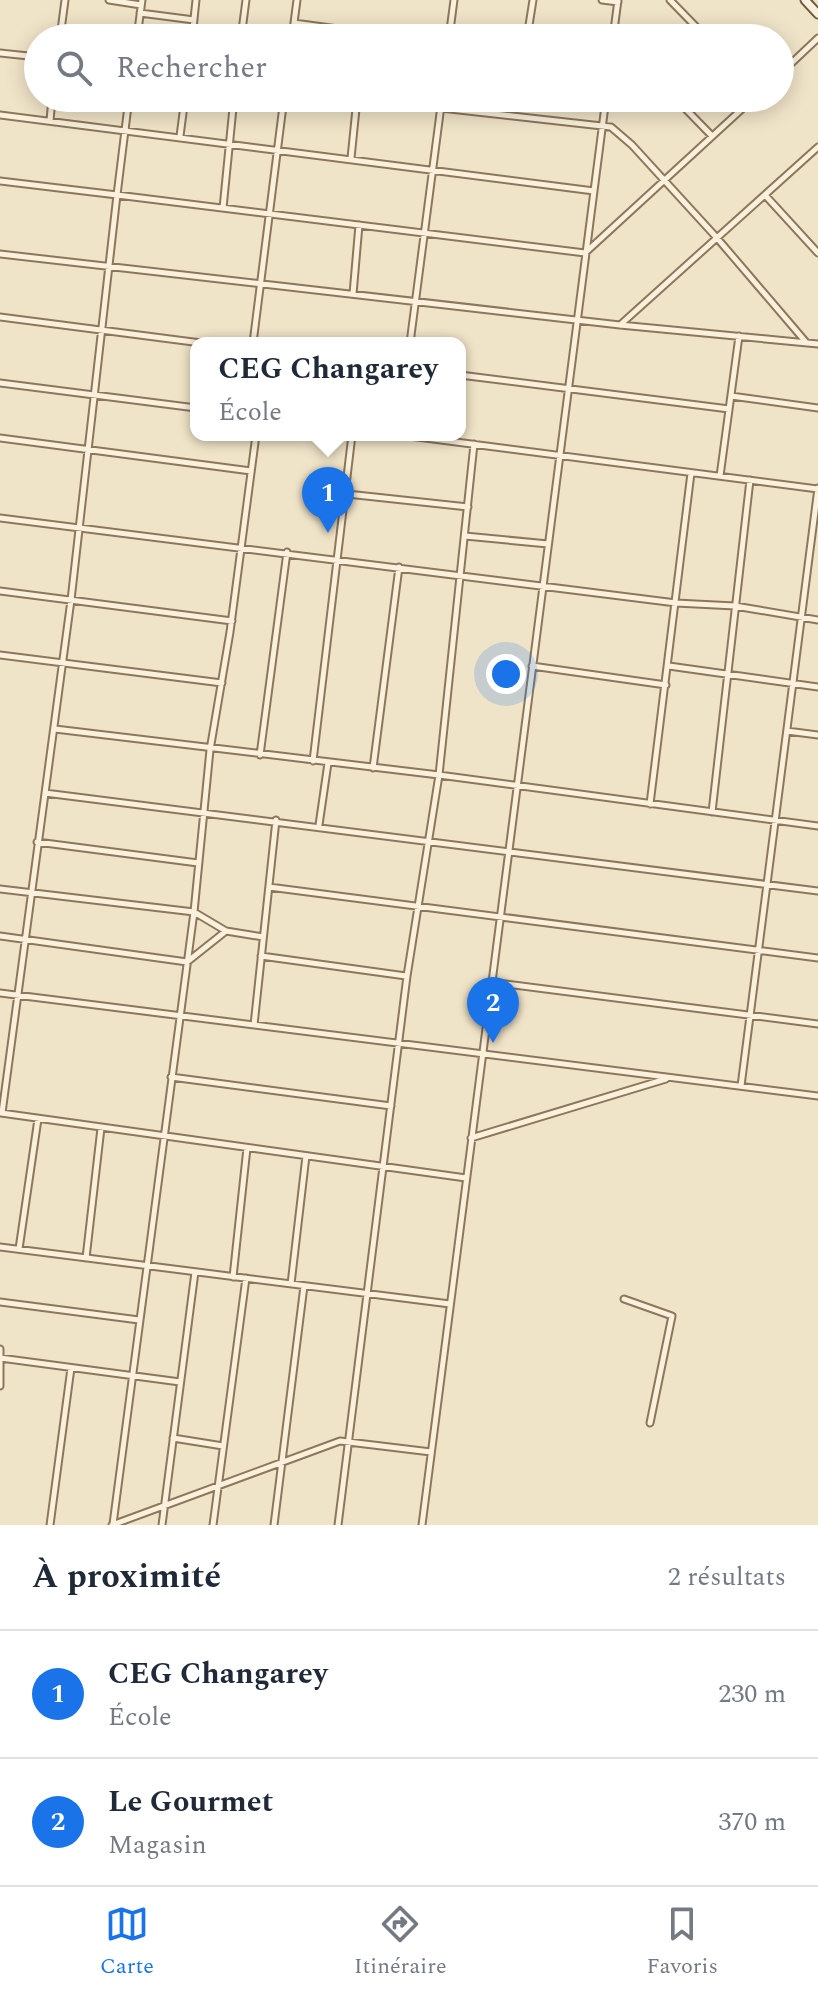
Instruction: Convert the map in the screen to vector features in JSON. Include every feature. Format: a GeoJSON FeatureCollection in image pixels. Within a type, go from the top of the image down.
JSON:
{"type":"FeatureCollection","features":[{"type":"Feature","properties":{"kind":"main road"},"geometry":{"type":"LineString","coordinates":[[805,0],[818,14]]}},
{"type":"Feature","properties":{"kind":"street"},"geometry":{"type":"LineString","coordinates":[[62,24],[65,0]]}},
{"type":"Feature","properties":{"kind":"street"},"geometry":{"type":"LineString","coordinates":[[109,0],[141,2],[139,24]]}},
{"type":"Feature","properties":{"kind":"street"},"geometry":{"type":"LineString","coordinates":[[194,24],[196,0]]}},
{"type":"Feature","properties":{"kind":"street"},"geometry":{"type":"LineString","coordinates":[[243,24],[246,0]]}},
{"type":"Feature","properties":{"kind":"street"},"geometry":{"type":"LineString","coordinates":[[297,0],[294,23],[301,24]]}},
{"type":"Feature","properties":{"kind":"street"},"geometry":{"type":"LineString","coordinates":[[451,24],[454,0]]}},
{"type":"Feature","properties":{"kind":"street"},"geometry":{"type":"LineString","coordinates":[[529,24],[533,0]]}},
{"type":"Feature","properties":{"kind":"street"},"geometry":{"type":"LineString","coordinates":[[602,0],[618,1],[616,24]]}},
{"type":"Feature","properties":{"kind":"street"},"geometry":{"type":"LineString","coordinates":[[670,0],[693,24]]}},
{"type":"Feature","properties":{"kind":"street"},"geometry":{"type":"LineString","coordinates":[[140,13],[194,20]]}},
{"type":"Feature","properties":{"kind":"street"},"geometry":{"type":"LineString","coordinates":[[794,61],[818,38]]}},
{"type":"Feature","properties":{"kind":"street"},"geometry":{"type":"LineString","coordinates":[[0,53],[24,56]]}},
{"type":"Feature","properties":{"kind":"street"},"geometry":{"type":"LineString","coordinates":[[50,121],[51,112]]}},
{"type":"Feature","properties":{"kind":"street"},"geometry":{"type":"LineString","coordinates":[[127,112],[55,729],[1,1113],[466,1178]]}},
{"type":"Feature","properties":{"kind":"street"},"geometry":{"type":"LineString","coordinates":[[180,136],[183,112]]}},
{"type":"Feature","properties":{"kind":"street"},"geometry":{"type":"LineString","coordinates":[[223,208],[232,112]]}},
{"type":"Feature","properties":{"kind":"street"},"geometry":{"type":"LineString","coordinates":[[254,337],[282,112]]}},
{"type":"Feature","properties":{"kind":"street"},"geometry":{"type":"LineString","coordinates":[[351,158],[356,112]]}},
{"type":"Feature","properties":{"kind":"street"},"geometry":{"type":"LineString","coordinates":[[411,337],[440,112]]}},
{"type":"Feature","properties":{"kind":"street"},"geometry":{"type":"LineString","coordinates":[[486,112],[602,125],[619,132],[717,238],[806,343]]}},
{"type":"Feature","properties":{"kind":"street"},"geometry":{"type":"LineString","coordinates":[[422,1525],[604,112]]}},
{"type":"Feature","properties":{"kind":"street"},"geometry":{"type":"LineString","coordinates":[[689,112],[712,136]]}},
{"type":"Feature","properties":{"kind":"street"},"geometry":{"type":"LineString","coordinates":[[0,181],[585,253],[739,112]]}},
{"type":"Feature","properties":{"kind":"street"},"geometry":{"type":"LineString","coordinates":[[0,115],[278,148],[594,191]]}},
{"type":"Feature","properties":{"kind":"street"},"geometry":{"type":"LineString","coordinates":[[620,325],[817,151]]}},
{"type":"Feature","properties":{"kind":"street"},"geometry":{"type":"LineString","coordinates":[[765,195],[818,253]]}},
{"type":"Feature","properties":{"kind":"street"},"geometry":{"type":"LineString","coordinates":[[353,294],[359,225]]}},
{"type":"Feature","properties":{"kind":"street"},"geometry":{"type":"LineString","coordinates":[[0,254],[415,299],[620,325],[818,344]]}},
{"type":"Feature","properties":{"kind":"street"},"geometry":{"type":"LineString","coordinates":[[0,317],[190,342]]}},
{"type":"Feature","properties":{"kind":"street"},"geometry":{"type":"LineString","coordinates":[[720,476],[739,336]]}},
{"type":"Feature","properties":{"kind":"street"},"geometry":{"type":"LineString","coordinates":[[466,376],[729,409]]}},
{"type":"Feature","properties":{"kind":"street"},"geometry":{"type":"LineString","coordinates":[[0,383],[190,407]]}},
{"type":"Feature","properties":{"kind":"street"},"geometry":{"type":"LineString","coordinates":[[731,396],[818,408]]}},
{"type":"Feature","properties":{"kind":"street"},"geometry":{"type":"LineString","coordinates":[[0,438],[251,471]]}},
{"type":"Feature","properties":{"kind":"street"},"geometry":{"type":"LineString","coordinates":[[255,441],[232,621],[210,750],[194,912],[112,1525],[340,1441],[431,1452]]}},
{"type":"Feature","properties":{"kind":"street"},"geometry":{"type":"LineString","coordinates":[[313,761],[351,441]]}},
{"type":"Feature","properties":{"kind":"street"},"geometry":{"type":"LineString","coordinates":[[450,441],[818,489],[741,1086]]}},
{"type":"Feature","properties":{"kind":"street"},"geometry":{"type":"LineString","coordinates":[[338,1525],[407,976],[439,775],[474,444]]}},
{"type":"Feature","properties":{"kind":"street"},"geometry":{"type":"LineString","coordinates":[[650,804],[691,473]]}},
{"type":"Feature","properties":{"kind":"street"},"geometry":{"type":"LineString","coordinates":[[712,812],[750,480]]}},
{"type":"Feature","properties":{"kind":"street"},"geometry":{"type":"LineString","coordinates":[[347,494],[468,507]]}},
{"type":"Feature","properties":{"kind":"street"},"geometry":{"type":"LineString","coordinates":[[0,518],[242,546],[676,603],[735,606],[818,620]]}},
{"type":"Feature","properties":{"kind":"street"},"geometry":{"type":"LineString","coordinates":[[465,536],[548,544]]}},
{"type":"Feature","properties":{"kind":"street"},"geometry":{"type":"LineString","coordinates":[[810,550],[818,551]]}},
{"type":"Feature","properties":{"kind":"street"},"geometry":{"type":"LineString","coordinates":[[260,755],[287,552]]}},
{"type":"Feature","properties":{"kind":"street"},"geometry":{"type":"LineString","coordinates":[[373,768],[399,567]]}},
{"type":"Feature","properties":{"kind":"street"},"geometry":{"type":"LineString","coordinates":[[0,591],[232,621]]}},
{"type":"Feature","properties":{"kind":"street"},"geometry":{"type":"LineString","coordinates":[[0,655],[222,683]]}},
{"type":"Feature","properties":{"kind":"street"},"geometry":{"type":"LineString","coordinates":[[532,666],[666,685]]}},
{"type":"Feature","properties":{"kind":"street"},"geometry":{"type":"LineString","coordinates":[[668,666],[818,687]]}},
{"type":"Feature","properties":{"kind":"street"},"geometry":{"type":"LineString","coordinates":[[55,729],[210,750],[439,775],[818,826]]}},
{"type":"Feature","properties":{"kind":"street"},"geometry":{"type":"LineString","coordinates":[[787,731],[818,735]]}},
{"type":"Feature","properties":{"kind":"street"},"geometry":{"type":"LineString","coordinates":[[319,825],[328,763]]}},
{"type":"Feature","properties":{"kind":"street"},"geometry":{"type":"LineString","coordinates":[[45,793],[319,825],[818,891]]}},
{"type":"Feature","properties":{"kind":"street"},"geometry":{"type":"LineString","coordinates":[[254,1025],[276,820]]}},
{"type":"Feature","properties":{"kind":"street"},"geometry":{"type":"LineString","coordinates":[[37,842],[198,863]]}},
{"type":"Feature","properties":{"kind":"street"},"geometry":{"type":"LineString","coordinates":[[269,887],[818,958]]}},
{"type":"Feature","properties":{"kind":"street"},"geometry":{"type":"LineString","coordinates":[[0,889],[194,912],[226,931],[263,937]]}},
{"type":"Feature","properties":{"kind":"street"},"geometry":{"type":"LineString","coordinates":[[0,936],[187,962],[226,931]]}},
{"type":"Feature","properties":{"kind":"street"},"geometry":{"type":"LineString","coordinates":[[261,956],[407,976]]}},
{"type":"Feature","properties":{"kind":"street"},"geometry":{"type":"LineString","coordinates":[[491,982],[818,1024]]}},
{"type":"Feature","properties":{"kind":"street"},"geometry":{"type":"LineString","coordinates":[[0,993],[818,1096]]}},
{"type":"Feature","properties":{"kind":"street"},"geometry":{"type":"LineString","coordinates":[[171,1077],[391,1106]]}},
{"type":"Feature","properties":{"kind":"street"},"geometry":{"type":"LineString","coordinates":[[471,1138],[671,1077]]}},
{"type":"Feature","properties":{"kind":"street"},"geometry":{"type":"LineString","coordinates":[[19,1249],[38,1119]]}},
{"type":"Feature","properties":{"kind":"street"},"geometry":{"type":"LineString","coordinates":[[86,1258],[101,1128]]}},
{"type":"Feature","properties":{"kind":"street"},"geometry":{"type":"LineString","coordinates":[[233,1277],[247,1148]]}},
{"type":"Feature","properties":{"kind":"street"},"geometry":{"type":"LineString","coordinates":[[291,1284],[306,1156]]}},
{"type":"Feature","properties":{"kind":"street"},"geometry":{"type":"LineString","coordinates":[[0,1247],[450,1304]]}},
{"type":"Feature","properties":{"kind":"street"},"geometry":{"type":"LineString","coordinates":[[162,1525],[195,1272]]}},
{"type":"Feature","properties":{"kind":"street"},"geometry":{"type":"LineString","coordinates":[[213,1525],[246,1278]]}},
{"type":"Feature","properties":{"kind":"street"},"geometry":{"type":"LineString","coordinates":[[274,1525],[304,1286]]}},
{"type":"Feature","properties":{"kind":"street"},"geometry":{"type":"LineString","coordinates":[[624,1299],[672,1316],[650,1423]]}},
{"type":"Feature","properties":{"kind":"street"},"geometry":{"type":"LineString","coordinates":[[0,1302],[139,1320]]}},
{"type":"Feature","properties":{"kind":"street"},"geometry":{"type":"LineString","coordinates":[[0,1349],[0,1386]]}},
{"type":"Feature","properties":{"kind":"street"},"geometry":{"type":"LineString","coordinates":[[1,1358],[180,1382]]}},
{"type":"Feature","properties":{"kind":"street"},"geometry":{"type":"LineString","coordinates":[[50,1525],[71,1368]]}},
{"type":"Feature","properties":{"kind":"street"},"geometry":{"type":"LineString","coordinates":[[173,1438],[224,1446]]}},
{"type":"Feature","properties":{"kind":"place","name":"CEG Changarey"},"geometry":{"type":"Point","coordinates":[328,533]}},
{"type":"Feature","properties":{"kind":"place","name":"Le Gourmet"},"geometry":{"type":"Point","coordinates":[493,1043]}}]}
